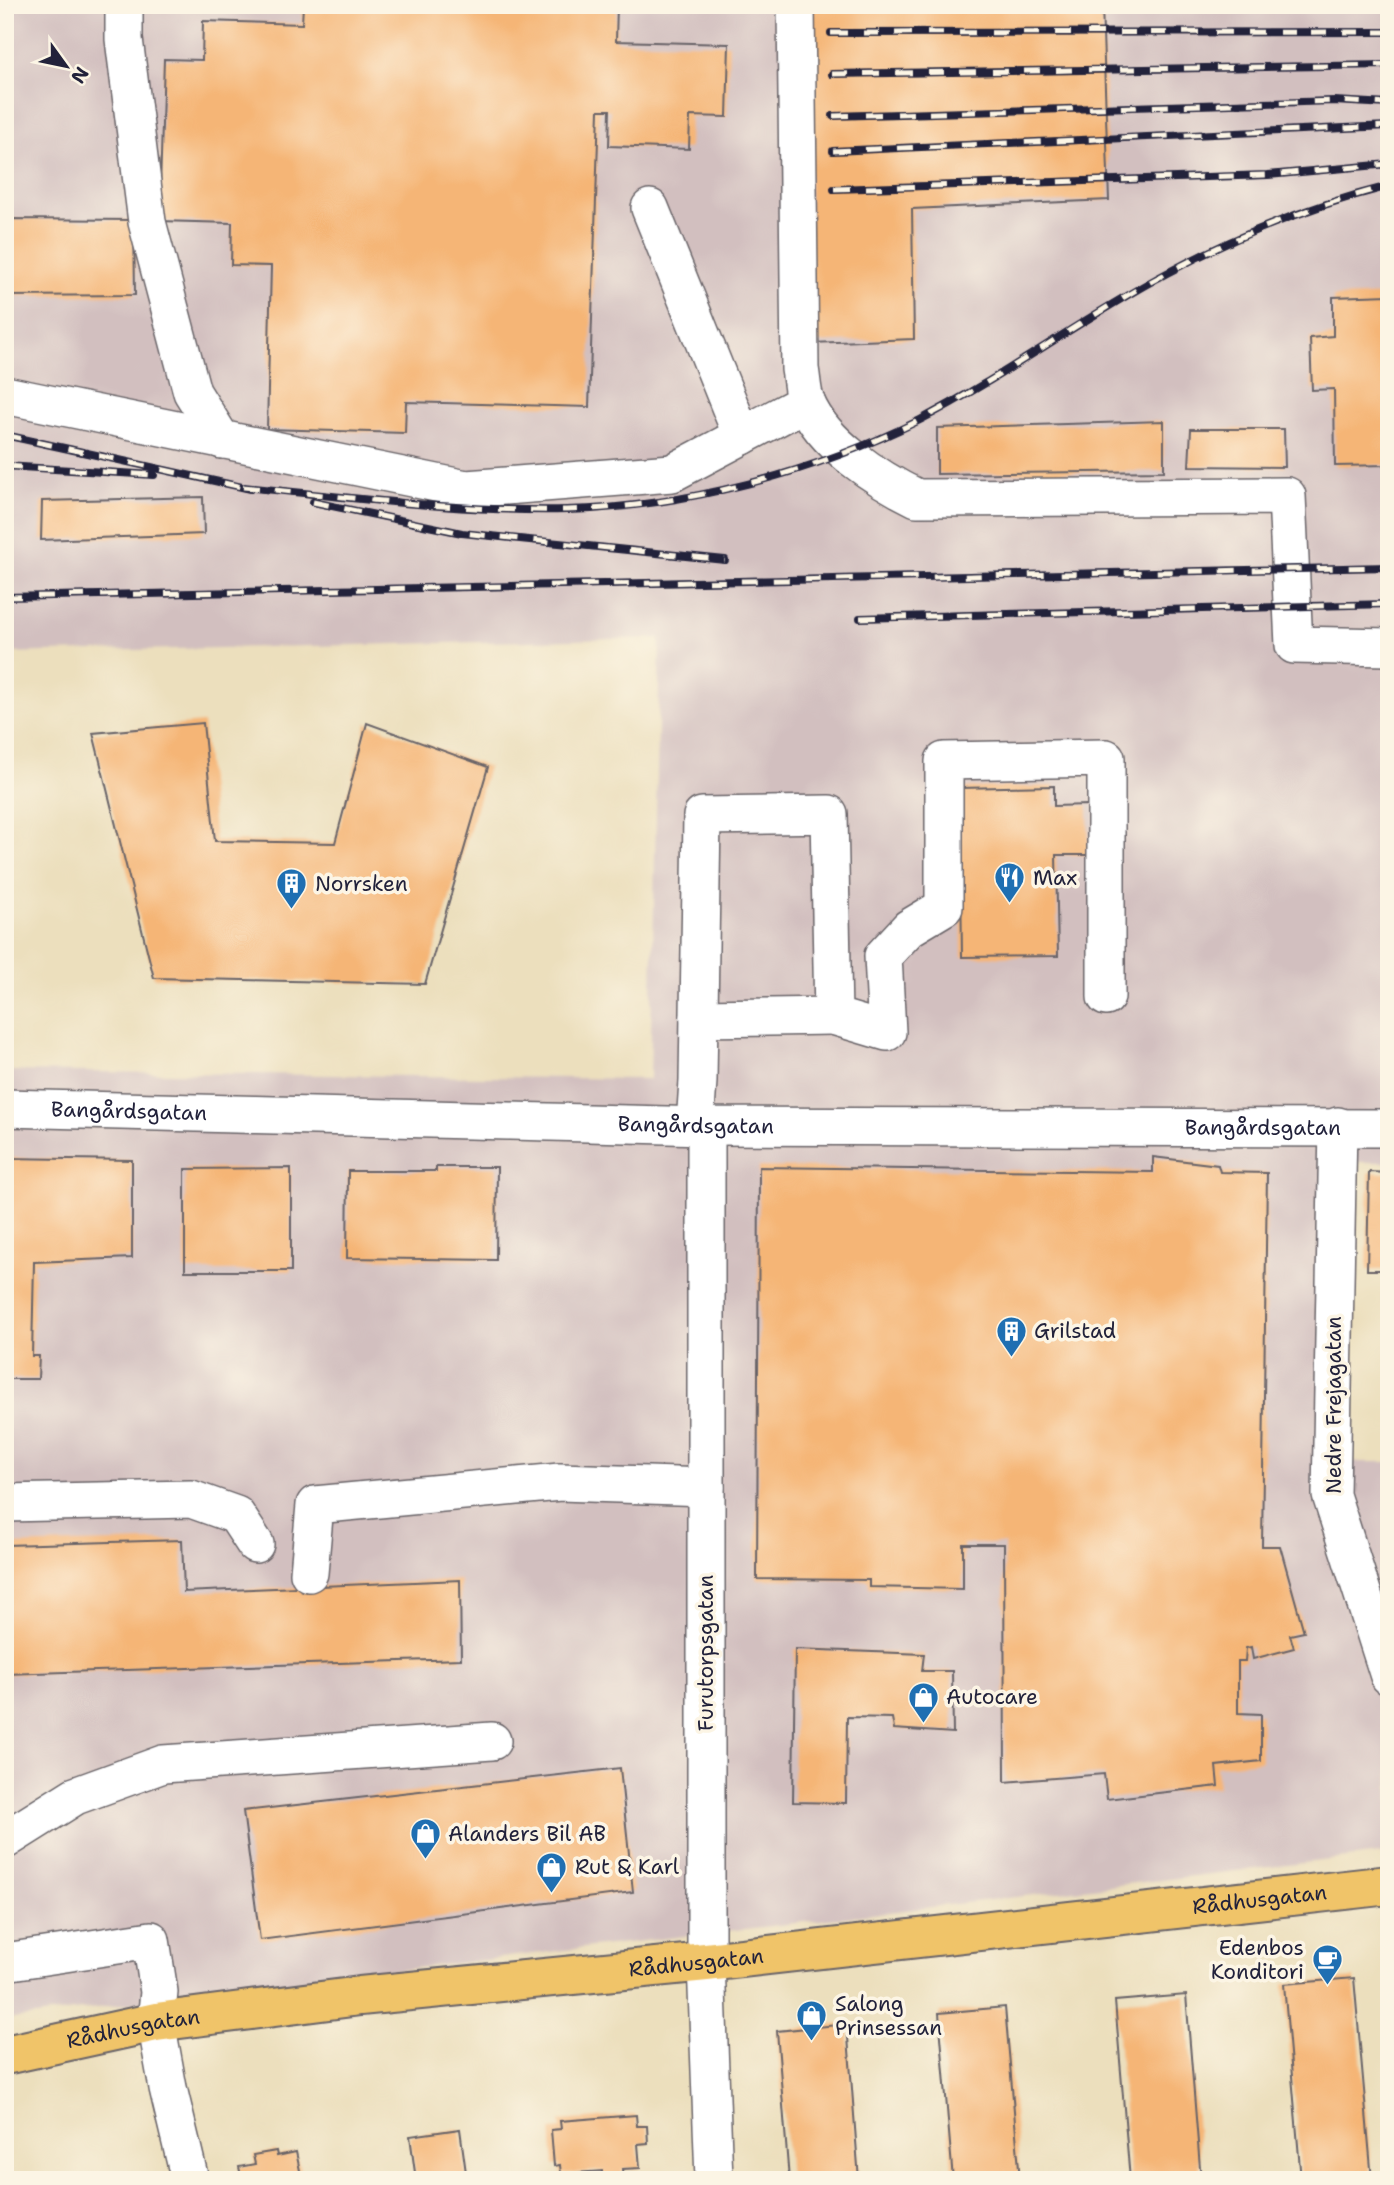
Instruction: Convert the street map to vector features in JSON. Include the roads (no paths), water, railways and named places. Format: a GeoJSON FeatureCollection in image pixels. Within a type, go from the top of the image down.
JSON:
{"type":"FeatureCollection","features":[{"type":"Feature","properties":{"kind":"main road","name":"Rådhusgatan"},"geometry":{"type":"LineString","coordinates":[[5,2055],[156,2022],[360,1996],[706,1962],[1389,1885]]}},
{"type":"Feature","properties":{"kind":"street"},"geometry":{"type":"LineString","coordinates":[[124,5],[124,39],[147,222],[192,392],[222,440]]}},
{"type":"Feature","properties":{"kind":"street"},"geometry":{"type":"LineString","coordinates":[[796,5],[800,369],[806,402],[831,438],[867,469],[917,498],[1287,496],[1294,645],[1389,647]]}},
{"type":"Feature","properties":{"kind":"street"},"geometry":{"type":"LineString","coordinates":[[650,208],[742,436]]}},
{"type":"Feature","properties":{"kind":"street"},"geometry":{"type":"LineString","coordinates":[[5,395],[466,489],[672,473],[806,402]]}},
{"type":"Feature","properties":{"kind":"street"},"geometry":{"type":"LineString","coordinates":[[699,1018],[833,1016],[887,1032],[883,956],[909,928],[944,907],[944,761],[1106,758],[1106,997]]}},
{"type":"Feature","properties":{"kind":"street","name":"Furutorpsgatan"},"geometry":{"type":"LineString","coordinates":[[714,2180],[706,1962],[706,1487],[699,1018],[702,816],[829,814],[833,1016]]}},
{"type":"Feature","properties":{"kind":"street","name":"Bangårdsgatan"},"geometry":{"type":"LineString","coordinates":[[5,1108],[701,1126],[1389,1128]]}},
{"type":"Feature","properties":{"kind":"street","name":"Nedre Frejagatan"},"geometry":{"type":"LineString","coordinates":[[1338,1126],[1331,1495],[1389,1676]]}},
{"type":"Feature","properties":{"kind":"street"},"geometry":{"type":"LineString","coordinates":[[309,1573],[316,1504],[560,1482],[706,1487]]}},
{"type":"Feature","properties":{"kind":"street"},"geometry":{"type":"LineString","coordinates":[[5,1503],[191,1499],[236,1515],[256,1544]]}},
{"type":"Feature","properties":{"kind":"street"},"geometry":{"type":"LineString","coordinates":[[5,1840],[75,1796],[163,1764],[492,1741]]}},
{"type":"Feature","properties":{"kind":"street"},"geometry":{"type":"LineString","coordinates":[[5,1962],[151,1940],[159,1992],[156,2022],[168,2088],[190,2180]]}},
{"type":"Feature","properties":{"kind":"railway"},"geometry":{"type":"LineString","coordinates":[[831,33],[1389,32]]}},
{"type":"Feature","properties":{"kind":"railway"},"geometry":{"type":"LineString","coordinates":[[832,74],[1389,65]]}},
{"type":"Feature","properties":{"kind":"railway"},"geometry":{"type":"LineString","coordinates":[[833,116],[1334,101],[1389,104]]}},
{"type":"Feature","properties":{"kind":"railway"},"geometry":{"type":"LineString","coordinates":[[833,151],[1389,126]]}},
{"type":"Feature","properties":{"kind":"railway"},"geometry":{"type":"LineString","coordinates":[[834,189],[1268,175],[1389,164]]}},
{"type":"Feature","properties":{"kind":"railway"},"geometry":{"type":"LineString","coordinates":[[243,487],[485,509],[566,510],[657,502],[748,484],[836,456],[920,420],[982,385],[1135,290],[1220,246],[1304,212],[1389,186]]}},
{"type":"Feature","properties":{"kind":"railway"},"geometry":{"type":"LineString","coordinates":[[5,435],[251,489]]}},
{"type":"Feature","properties":{"kind":"railway"},"geometry":{"type":"LineString","coordinates":[[5,466],[154,475]]}},
{"type":"Feature","properties":{"kind":"railway"},"geometry":{"type":"LineString","coordinates":[[313,502],[462,533],[725,560]]}},
{"type":"Feature","properties":{"kind":"railway"},"geometry":{"type":"LineString","coordinates":[[5,597],[1389,567]]}},
{"type":"Feature","properties":{"kind":"railway"},"geometry":{"type":"LineString","coordinates":[[860,618],[1389,604]]}},
{"type":"Feature","properties":{"kind":"place","name":"Max"},"geometry":{"type":"Point","coordinates":[1010,905]}},
{"type":"Feature","properties":{"kind":"place","name":"Norrsken"},"geometry":{"type":"Point","coordinates":[292,911]}},
{"type":"Feature","properties":{"kind":"place","name":"Grilstad"},"geometry":{"type":"Point","coordinates":[1011,1358]}},
{"type":"Feature","properties":{"kind":"place","name":"Autocare"},"geometry":{"type":"Point","coordinates":[923,1724]}},
{"type":"Feature","properties":{"kind":"place","name":"Alanders Bil AB"},"geometry":{"type":"Point","coordinates":[425,1861]}},
{"type":"Feature","properties":{"kind":"place","name":"Rut & Karl"},"geometry":{"type":"Point","coordinates":[552,1894]}},
{"type":"Feature","properties":{"kind":"place","name":"Edenbos Konditori"},"geometry":{"type":"Point","coordinates":[1327,1987]}},
{"type":"Feature","properties":{"kind":"place","name":"Salong Prinsessan"},"geometry":{"type":"Point","coordinates":[812,2043]}}]}
